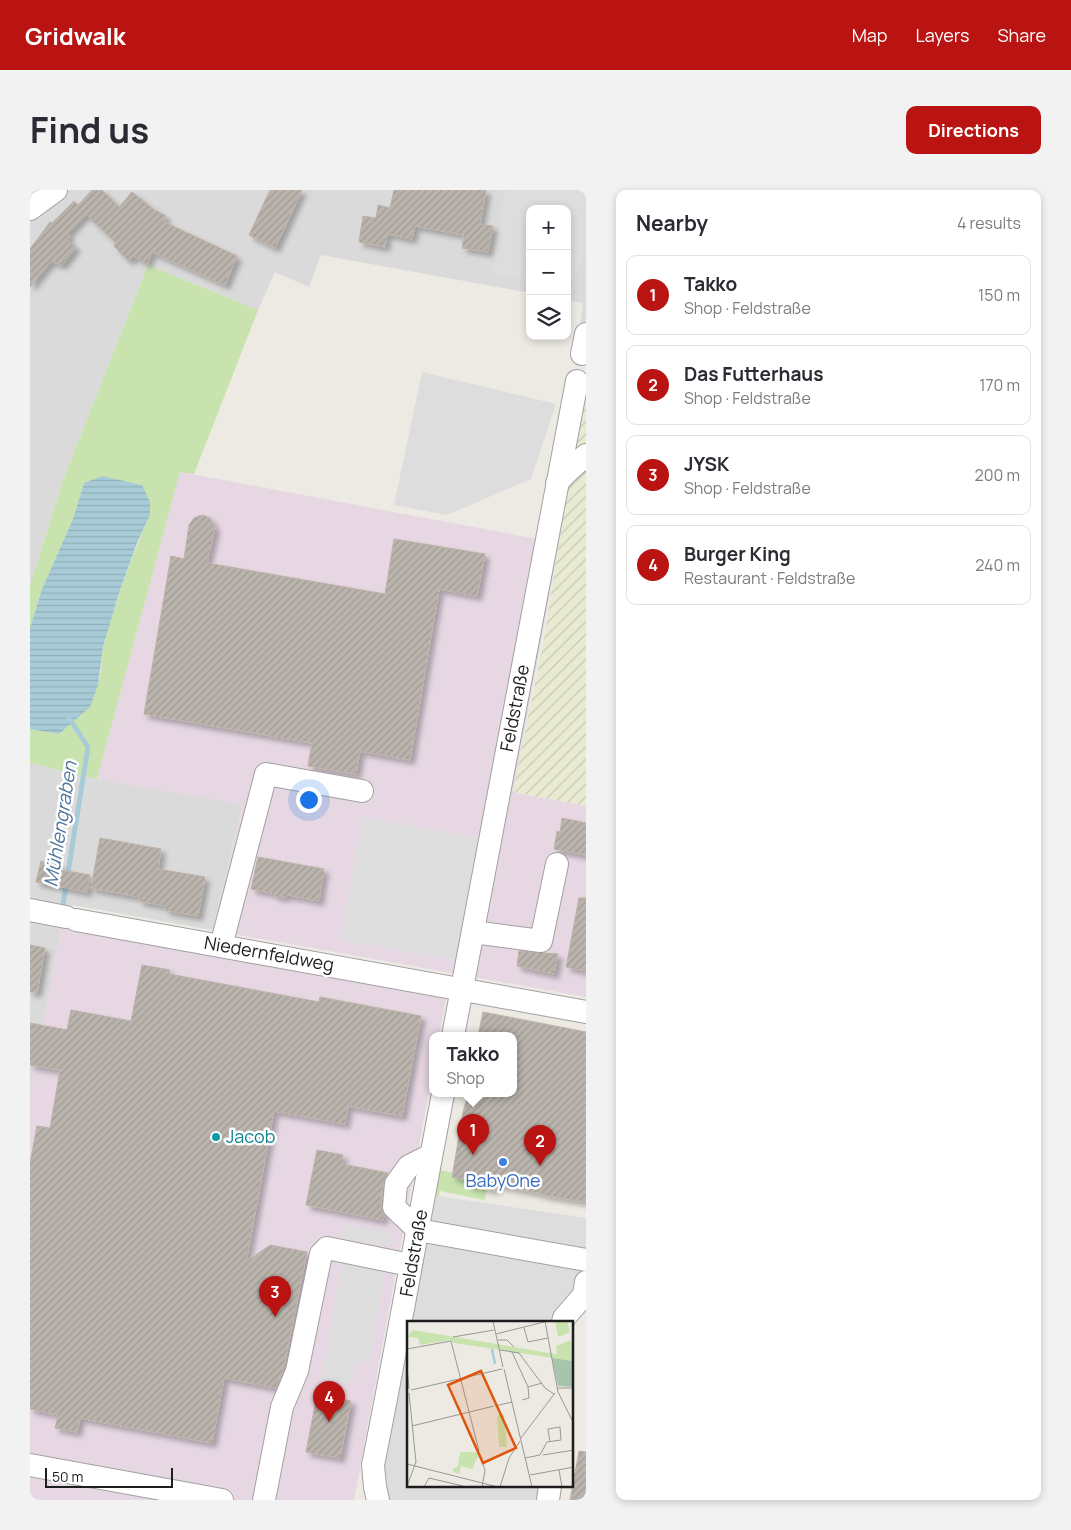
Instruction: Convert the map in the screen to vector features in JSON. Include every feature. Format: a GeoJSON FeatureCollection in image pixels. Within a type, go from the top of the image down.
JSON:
{"type":"FeatureCollection","features":[{"type":"Feature","properties":{"kind":"street"},"geometry":{"type":"LineString","coordinates":[[30,209],[56,190]]}},
{"type":"Feature","properties":{"kind":"street","name":"Feldstraße"},"geometry":{"type":"LineString","coordinates":[[454,1032],[557,483],[579,392]]}},
{"type":"Feature","properties":{"kind":"street"},"geometry":{"type":"LineString","coordinates":[[557,483],[586,455]]}},
{"type":"Feature","properties":{"kind":"street"},"geometry":{"type":"LineString","coordinates":[[221,946],[266,774],[362,791]]}},
{"type":"Feature","properties":{"kind":"street"},"geometry":{"type":"LineString","coordinates":[[473,932],[541,941],[557,864]]}},
{"type":"Feature","properties":{"kind":"street","name":"Niedernfeldweg"},"geometry":{"type":"LineString","coordinates":[[30,910],[586,1012]]}},
{"type":"Feature","properties":{"kind":"street","name":"Feldstraße"},"geometry":{"type":"LineString","coordinates":[[378,1500],[375,1487],[374,1465],[441,1097]]}},
{"type":"Feature","properties":{"kind":"street"},"geometry":{"type":"LineString","coordinates":[[431,1154],[408,1166],[396,1184],[394,1207],[418,1230],[586,1260]]}},
{"type":"Feature","properties":{"kind":"street"},"geometry":{"type":"LineString","coordinates":[[264,1500],[282,1407],[296,1371],[321,1254],[327,1248],[410,1265]]}},
{"type":"Feature","properties":{"kind":"street"},"geometry":{"type":"LineString","coordinates":[[563,1321],[584,1295],[586,1282]]}},
{"type":"Feature","properties":{"kind":"street"},"geometry":{"type":"LineString","coordinates":[[30,1465],[171,1495],[222,1500]]}},
{"type":"Feature","properties":{"kind":"shaded area"},"geometry":{"type":"Polygon","coordinates":[[[30,190],[586,190],[586,332],[579,331],[583,303],[571,301],[571,205],[526,205],[526,292],[321,255],[309,287],[275,272],[258,310],[148,265],[63,480],[30,586],[30,190]]]}},
{"type":"Feature","properties":{"kind":"shaded area"},"geometry":{"type":"Polygon","coordinates":[[[505,190],[586,190],[586,253],[571,281],[571,205],[526,205],[526,280],[491,273],[505,190]]]}},
{"type":"Feature","properties":{"kind":"shaded area"},"geometry":{"type":"Polygon","coordinates":[[[422,372],[556,404],[531,479],[447,515],[394,505],[422,372]]]}},
{"type":"Feature","properties":{"kind":"shaded area"},"geometry":{"type":"Polygon","coordinates":[[[180,472],[559,543],[513,792],[586,806],[586,997],[212,930],[243,805],[97,779],[180,472]]]}},
{"type":"Feature","properties":{"kind":"shaded area"},"geometry":{"type":"Polygon","coordinates":[[[30,763],[97,779],[243,804],[212,930],[73,905],[62,924],[30,1092],[30,763]]]}},
{"type":"Feature","properties":{"kind":"shaded area"},"geometry":{"type":"Polygon","coordinates":[[[362,817],[477,837],[456,960],[341,940],[362,817]]]}},
{"type":"Feature","properties":{"kind":"shaded area"},"geometry":{"type":"Polygon","coordinates":[[[62,924],[448,987],[440,1032],[429,1032],[429,1091],[354,1500],[30,1500],[30,1092],[62,924]]]}},
{"type":"Feature","properties":{"kind":"shaded area"},"geometry":{"type":"Polygon","coordinates":[[[431,1195],[586,1218],[586,1301],[572,1321],[408,1321],[431,1195]]]}},
{"type":"Feature","properties":{"kind":"shaded area"},"geometry":{"type":"Polygon","coordinates":[[[343,1224],[392,1233],[390,1246],[340,1238],[343,1224]]]}},
{"type":"Feature","properties":{"kind":"shaded area"},"geometry":{"type":"Polygon","coordinates":[[[342,1264],[385,1272],[369,1364],[356,1362],[352,1384],[321,1378],[342,1264]]]}},
{"type":"Feature","properties":{"kind":"shaded area"},"geometry":{"type":"Polygon","coordinates":[[[407,1329],[407,1488],[556,1488],[553,1500],[376,1500],[407,1329]]]}},
{"type":"Feature","properties":{"kind":"green space"},"geometry":{"type":"Polygon","coordinates":[[[148,265],[258,310],[194,474],[180,472],[97,779],[30,763],[30,729],[59,734],[94,692],[99,681],[103,649],[114,611],[130,563],[150,515],[84,483],[73,519],[42,589],[30,628],[30,586],[63,480],[148,265]]]}},
{"type":"Feature","properties":{"kind":"green space"},"geometry":{"type":"Polygon","coordinates":[[[585,377],[586,806],[513,792],[544,639],[585,377]]]}},
{"type":"Feature","properties":{"kind":"green space"},"geometry":{"type":"Polygon","coordinates":[[[439,1170],[488,1179],[485,1200],[440,1191],[435,1216],[430,1216],[439,1170]]]}},
{"type":"Feature","properties":{"kind":"water"},"geometry":{"type":"Polygon","coordinates":[[[102,476],[142,485],[150,502],[150,515],[137,543],[119,593],[103,647],[98,685],[90,707],[59,734],[30,729],[30,628],[42,589],[73,519],[84,483],[102,476]]]}},
{"type":"Feature","properties":{"kind":"building"},"geometry":{"type":"Polygon","coordinates":[[[92,190],[102,190],[119,207],[132,192],[153,209],[166,216],[164,222],[237,256],[225,285],[152,252],[147,264],[134,256],[129,261],[114,246],[116,243],[86,214],[67,234],[70,236],[67,240],[76,247],[62,265],[51,261],[30,287],[30,249],[50,222],[52,223],[74,201],[78,205],[92,190]]]}},
{"type":"Feature","properties":{"kind":"building"},"geometry":{"type":"Polygon","coordinates":[[[270,190],[302,190],[275,248],[249,235],[270,190]]]}},
{"type":"Feature","properties":{"kind":"building"},"geometry":{"type":"Polygon","coordinates":[[[394,190],[486,190],[480,224],[493,226],[488,252],[462,248],[464,235],[415,226],[412,239],[387,234],[385,247],[359,242],[363,216],[376,218],[378,205],[390,208],[394,190]]]}},
{"type":"Feature","properties":{"kind":"building"},"geometry":{"type":"Polygon","coordinates":[[[203,515],[210,518],[215,528],[207,563],[385,594],[394,539],[485,554],[477,596],[439,589],[410,760],[360,751],[356,774],[308,766],[312,743],[144,714],[171,556],[184,559],[189,525],[194,518],[203,515]]]}},
{"type":"Feature","properties":{"kind":"building"},"geometry":{"type":"Polygon","coordinates":[[[562,818],[586,823],[586,855],[554,849],[557,831],[560,832],[562,818]]]}},
{"type":"Feature","properties":{"kind":"building"},"geometry":{"type":"Polygon","coordinates":[[[100,838],[161,849],[158,869],[205,877],[198,916],[165,910],[166,906],[139,901],[140,897],[91,888],[100,838]]]}},
{"type":"Feature","properties":{"kind":"building"},"geometry":{"type":"Polygon","coordinates":[[[258,857],[324,869],[319,901],[288,895],[285,897],[275,896],[272,893],[251,889],[258,857]]]}},
{"type":"Feature","properties":{"kind":"building"},"geometry":{"type":"Polygon","coordinates":[[[41,861],[62,866],[61,870],[90,875],[87,892],[36,882],[41,861]]]}},
{"type":"Feature","properties":{"kind":"building"},"geometry":{"type":"Polygon","coordinates":[[[579,898],[586,898],[586,971],[566,967],[579,898]]]}},
{"type":"Feature","properties":{"kind":"building"},"geometry":{"type":"Polygon","coordinates":[[[30,945],[45,948],[37,992],[30,992],[30,945]]]}},
{"type":"Feature","properties":{"kind":"building"},"geometry":{"type":"Polygon","coordinates":[[[519,951],[558,954],[554,974],[517,966],[519,951]]]}},
{"type":"Feature","properties":{"kind":"building"},"geometry":{"type":"Polygon","coordinates":[[[142,965],[170,970],[169,974],[319,1002],[320,997],[421,1016],[402,1116],[348,1106],[345,1124],[274,1111],[246,1262],[270,1245],[307,1252],[284,1367],[276,1388],[224,1378],[212,1443],[80,1418],[77,1432],[55,1428],[58,1415],[30,1409],[30,1163],[37,1126],[50,1128],[60,1070],[30,1065],[30,1023],[67,1030],[71,1010],[131,1021],[142,965]]]}},
{"type":"Feature","properties":{"kind":"building"},"geometry":{"type":"Polygon","coordinates":[[[483,1012],[586,1032],[586,1202],[497,1185],[496,1190],[467,1185],[467,1180],[452,1177],[467,1097],[517,1097],[517,1032],[479,1032],[483,1012]]]}},
{"type":"Feature","properties":{"kind":"building"},"geometry":{"type":"Polygon","coordinates":[[[317,1150],[343,1155],[342,1164],[388,1173],[383,1183],[381,1206],[384,1215],[383,1220],[306,1205],[317,1150]]]}},
{"type":"Feature","properties":{"kind":"building"},"geometry":{"type":"Polygon","coordinates":[[[317,1395],[351,1401],[340,1458],[306,1452],[317,1395]]]}},
{"type":"Feature","properties":{"kind":"building"},"geometry":{"type":"Polygon","coordinates":[[[579,1451],[586,1452],[586,1500],[570,1500],[572,1488],[574,1488],[579,1451]]]}},
{"type":"Feature","properties":{"kind":"waterway","name":"Mühlengraben"},"geometry":{"type":"LineString","coordinates":[[63,904],[88,747],[69,718]]}},
{"type":"Feature","properties":{"kind":"place","name":"Jacob"},"geometry":{"type":"Point","coordinates":[216,1137]}},
{"type":"Feature","properties":{"kind":"place","name":"Takko"},"geometry":{"type":"Point","coordinates":[473,1155]}},
{"type":"Feature","properties":{"kind":"place","name":"BabyOne"},"geometry":{"type":"Point","coordinates":[503,1162]}},
{"type":"Feature","properties":{"kind":"place","name":"Das Futterhaus"},"geometry":{"type":"Point","coordinates":[540,1166]}},
{"type":"Feature","properties":{"kind":"place","name":"JYSK"},"geometry":{"type":"Point","coordinates":[275,1317]}},
{"type":"Feature","properties":{"kind":"place","name":"Burger King"},"geometry":{"type":"Point","coordinates":[329,1422]}}]}
